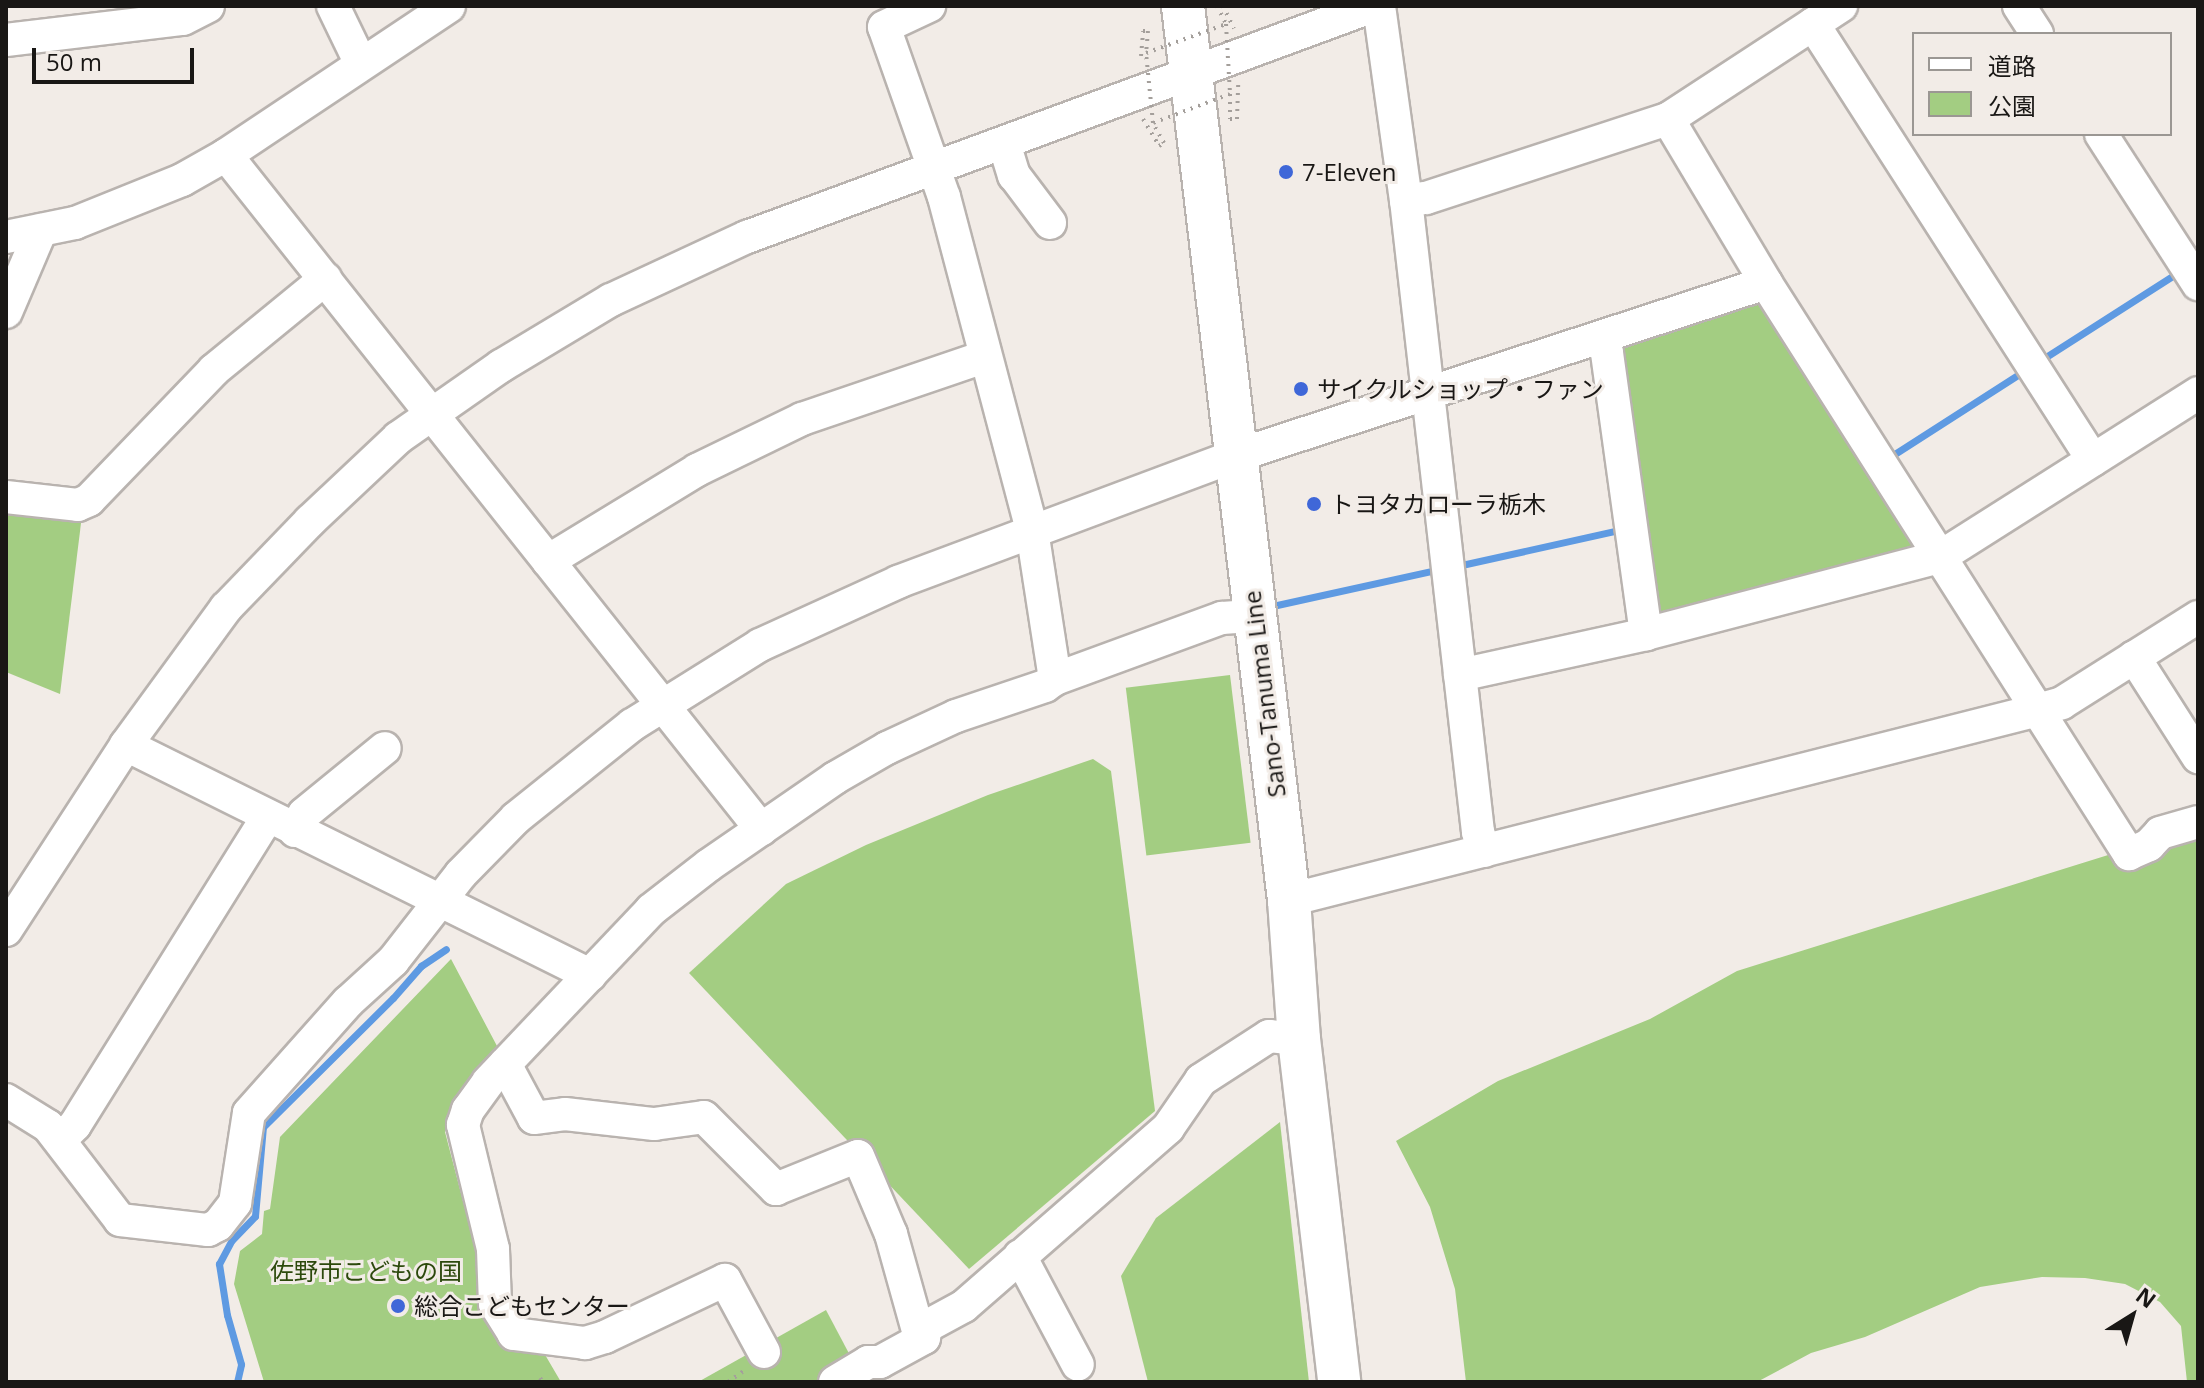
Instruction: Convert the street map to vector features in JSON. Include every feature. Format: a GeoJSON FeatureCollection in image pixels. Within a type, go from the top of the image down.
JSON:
{"type":"FeatureCollection","features":[{"type":"Feature","properties":{"kind":"main road","name":"Sano-Tanuma Line"},"geometry":{"type":"LineString","coordinates":[[1183,6],[1289,900],[1299,1039],[1339,1382]]}},
{"type":"Feature","properties":{"kind":"street"},"geometry":{"type":"LineString","coordinates":[[6,40],[183,19],[208,6]]}},
{"type":"Feature","properties":{"kind":"street"},"geometry":{"type":"LineString","coordinates":[[333,6],[361,64]]}},
{"type":"Feature","properties":{"kind":"street"},"geometry":{"type":"LineString","coordinates":[[6,237],[41,230],[135,201],[226,155],[449,6]]}},
{"type":"Feature","properties":{"kind":"street"},"geometry":{"type":"LineString","coordinates":[[929,6],[884,27],[935,168],[1032,530],[1055,679]]}},
{"type":"Feature","properties":{"kind":"street"},"geometry":{"type":"LineString","coordinates":[[6,930],[126,745],[194,648],[263,567],[359,473],[431,414],[557,331],[675,268],[747,237],[1373,6]]}},
{"type":"Feature","properties":{"kind":"street"},"geometry":{"type":"LineString","coordinates":[[1379,6],[1406,200],[1478,832],[1484,851]]}},
{"type":"Feature","properties":{"kind":"street"},"geometry":{"type":"LineString","coordinates":[[1406,200],[1426,198],[1668,119],[1841,6]]}},
{"type":"Feature","properties":{"kind":"street"},"geometry":{"type":"LineString","coordinates":[[2019,6],[2036,32]]}},
{"type":"Feature","properties":{"kind":"street"},"geometry":{"type":"LineString","coordinates":[[1813,24],[2093,460]]}},
{"type":"Feature","properties":{"kind":"street"},"geometry":{"type":"LineString","coordinates":[[1668,119],[1766,283],[2129,854],[2149,845],[2160,833],[2198,822]]}},
{"type":"Feature","properties":{"kind":"street"},"geometry":{"type":"LineString","coordinates":[[2102,136],[2198,284]]}},
{"type":"Feature","properties":{"kind":"street"},"geometry":{"type":"LineString","coordinates":[[1004,143],[1014,175],[1050,223]]}},
{"type":"Feature","properties":{"kind":"street"},"geometry":{"type":"LineString","coordinates":[[226,155],[761,829]]}},
{"type":"Feature","properties":{"kind":"street"},"geometry":{"type":"LineString","coordinates":[[6,312],[41,230]]}},
{"type":"Feature","properties":{"kind":"street"},"geometry":{"type":"LineString","coordinates":[[6,497],[78,505],[89,500],[214,370],[325,279]]}},
{"type":"Feature","properties":{"kind":"street"},"geometry":{"type":"LineString","coordinates":[[6,1100],[48,1126],[71,1160],[120,1220],[208,1230],[218,1225],[235,1203],[249,1113],[348,1002],[393,961],[443,901],[461,874],[516,818],[632,725],[760,645],[813,619],[1032,530],[1235,456],[1766,283]]}},
{"type":"Feature","properties":{"kind":"street"},"geometry":{"type":"LineString","coordinates":[[1601,337],[1607,353],[1646,634]]}},
{"type":"Feature","properties":{"kind":"street"},"geometry":{"type":"LineString","coordinates":[[548,561],[697,470],[802,419],[984,357]]}},
{"type":"Feature","properties":{"kind":"street"},"geometry":{"type":"LineString","coordinates":[[1460,675],[1646,634],[1940,557],[2198,393]]}},
{"type":"Feature","properties":{"kind":"street"},"geometry":{"type":"LineString","coordinates":[[764,1352],[725,1280],[605,1337],[585,1343],[514,1334],[495,1304],[493,1249],[463,1125],[492,1068],[590,975],[651,910],[835,778],[887,748],[956,716],[1045,686],[1055,679],[1222,618],[1254,616]]}},
{"type":"Feature","properties":{"kind":"street"},"geometry":{"type":"LineString","coordinates":[[1289,900],[2062,703],[2198,617]]}},
{"type":"Feature","properties":{"kind":"street"},"geometry":{"type":"LineString","coordinates":[[2134,657],[2198,757]]}},
{"type":"Feature","properties":{"kind":"street"},"geometry":{"type":"LineString","coordinates":[[126,745],[590,975]]}},
{"type":"Feature","properties":{"kind":"street"},"geometry":{"type":"LineString","coordinates":[[60,1140],[75,1125],[281,824],[304,814],[385,748]]}},
{"type":"Feature","properties":{"kind":"street"},"geometry":{"type":"LineString","coordinates":[[492,1068],[534,1118],[565,1114],[654,1124],[704,1117],[776,1189],[858,1156],[891,1234],[918,1331],[964,1306],[1168,1128],[1201,1080],[1269,1036],[1299,1039]]}},
{"type":"Feature","properties":{"kind":"street"},"geometry":{"type":"LineString","coordinates":[[1020,1256],[1078,1365]]}},
{"type":"Feature","properties":{"kind":"street"},"geometry":{"type":"LineString","coordinates":[[835,1382],[868,1362],[880,1362],[924,1338],[926,1326]]}},
{"type":"Feature","properties":{"kind":"path"},"geometry":{"type":"LineString","coordinates":[[1217,6],[1226,24],[1230,119],[1237,119],[1238,84]]}},
{"type":"Feature","properties":{"kind":"path"},"geometry":{"type":"LineString","coordinates":[[1223,6],[1235,33]]}},
{"type":"Feature","properties":{"kind":"path"},"geometry":{"type":"LineString","coordinates":[[1143,54],[1226,24]]}},
{"type":"Feature","properties":{"kind":"path"},"geometry":{"type":"LineString","coordinates":[[1142,116],[1159,146],[1164,143],[1153,123],[1143,54],[1143,31],[1148,31],[1143,54]]}},
{"type":"Feature","properties":{"kind":"path"},"geometry":{"type":"LineString","coordinates":[[1153,123],[1230,94]]}},
{"type":"Feature","properties":{"kind":"green space"},"geometry":{"type":"Polygon","coordinates":[[[1751,294],[1771,301],[1920,539],[1909,556],[1663,620],[1649,610],[1617,353],[1628,337],[1751,294]]]}},
{"type":"Feature","properties":{"kind":"green space"},"geometry":{"type":"Polygon","coordinates":[[[6,505],[82,515],[60,694],[6,672],[6,505]]]}},
{"type":"Feature","properties":{"kind":"green space"},"geometry":{"type":"Polygon","coordinates":[[[1230,675],[1251,843],[1146,856],[1126,688],[1230,675]]]}},
{"type":"Feature","properties":{"kind":"green space"},"geometry":{"type":"Polygon","coordinates":[[[1093,759],[1111,771],[1155,1111],[969,1269],[689,973],[786,884],[866,845],[988,795],[1093,759]]]}},
{"type":"Feature","properties":{"kind":"green space"},"geometry":{"type":"Polygon","coordinates":[[[2198,827],[2198,1382],[2187,1382],[2181,1326],[2160,1302],[2125,1284],[2085,1278],[2042,1277],[1980,1287],[1865,1337],[1811,1353],[1757,1382],[1466,1382],[1455,1289],[1430,1207],[1396,1141],[1498,1081],[1650,1019],[1737,971],[2198,827]]]}},
{"type":"Feature","properties":{"kind":"green space","name":"佐野市こどもの国"},"geometry":{"type":"Polygon","coordinates":[[[451,959],[497,1046],[451,1114],[445,1132],[500,1343],[544,1353],[561,1382],[264,1382],[234,1284],[240,1251],[262,1234],[264,1211],[270,1209],[280,1137],[451,959]]]}},
{"type":"Feature","properties":{"kind":"green space"},"geometry":{"type":"Polygon","coordinates":[[[1280,1122],[1309,1382],[1148,1382],[1121,1276],[1156,1218],[1280,1122]]]}},
{"type":"Feature","properties":{"kind":"green space"},"geometry":{"type":"Polygon","coordinates":[[[826,1310],[853,1361],[823,1382],[698,1382],[826,1310]]]}},
{"type":"Feature","properties":{"kind":"waterway"},"geometry":{"type":"LineString","coordinates":[[2038,362],[2179,272]]}},
{"type":"Feature","properties":{"kind":"waterway"},"geometry":{"type":"LineString","coordinates":[[1893,455],[2024,371]]}},
{"type":"Feature","properties":{"kind":"waterway"},"geometry":{"type":"LineString","coordinates":[[1457,566],[1615,531]]}},
{"type":"Feature","properties":{"kind":"waterway"},"geometry":{"type":"LineString","coordinates":[[1277,605],[1441,569]]}},
{"type":"Feature","properties":{"kind":"waterway"},"geometry":{"type":"LineString","coordinates":[[237,1382],[241,1364],[227,1315],[219,1264],[232,1240],[255,1216],[263,1127],[393,998],[421,966],[446,949]]}},
{"type":"Feature","properties":{"kind":"place","name":"7-Eleven"},"geometry":{"type":"Point","coordinates":[1286,172]}},
{"type":"Feature","properties":{"kind":"place","name":"サイクルショップ・ファン"},"geometry":{"type":"Point","coordinates":[1301,389]}},
{"type":"Feature","properties":{"kind":"place","name":"トヨタカローラ栃木"},"geometry":{"type":"Point","coordinates":[1314,504]}},
{"type":"Feature","properties":{"kind":"place","name":"総合こどもセンター"},"geometry":{"type":"Point","coordinates":[398,1306]}}]}
